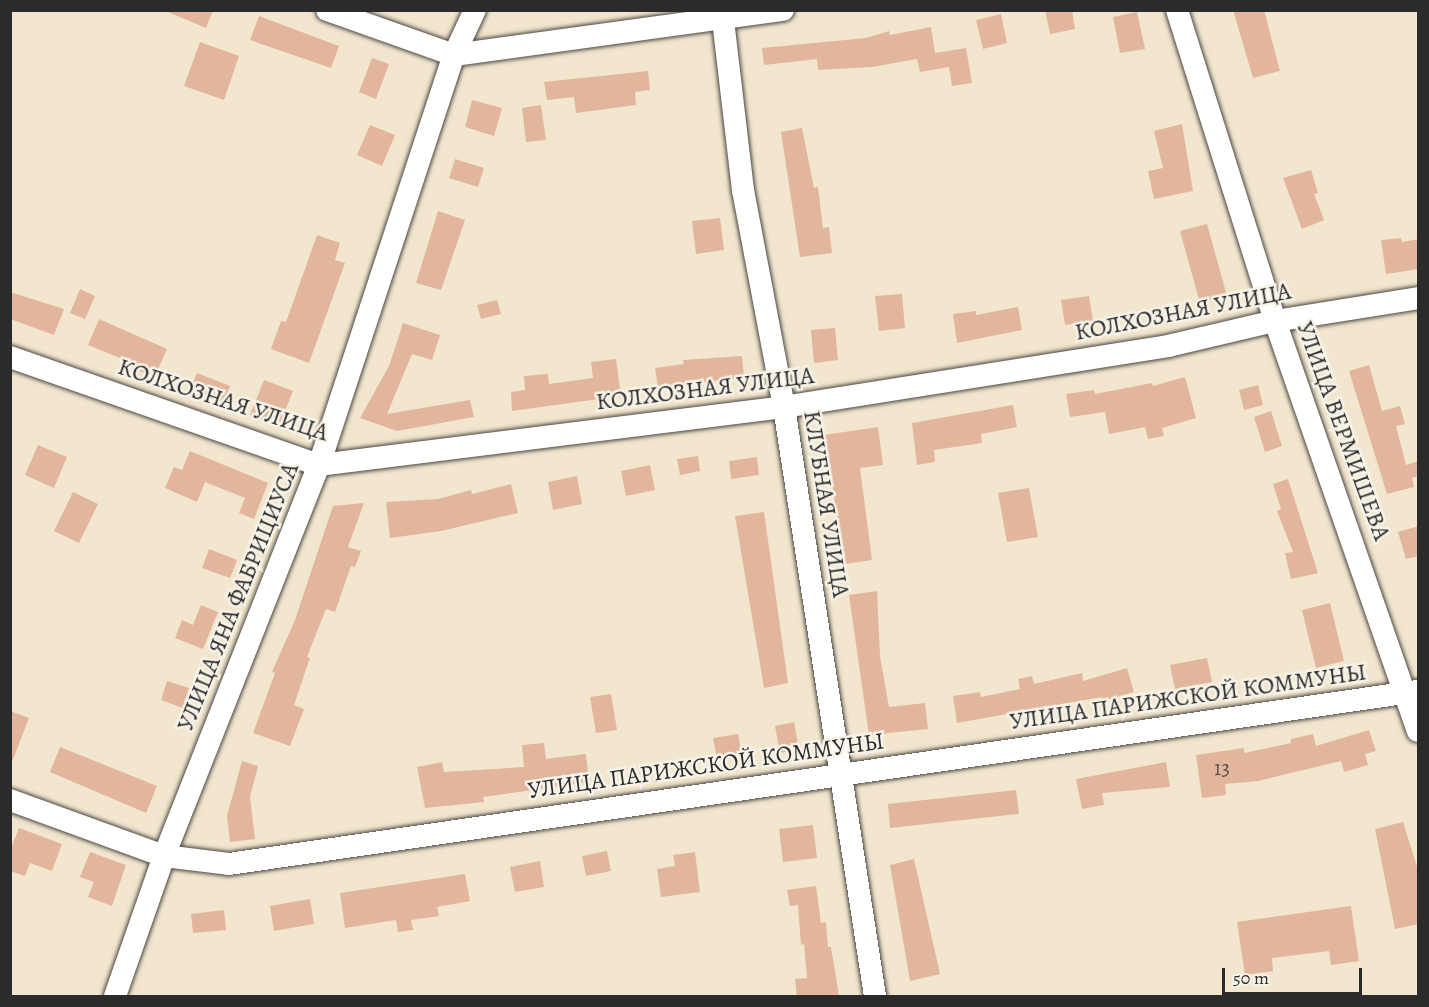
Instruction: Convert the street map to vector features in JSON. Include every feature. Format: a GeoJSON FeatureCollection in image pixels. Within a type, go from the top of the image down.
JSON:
{"type":"FeatureCollection","features":[{"type":"Feature","properties":{"kind":"street"},"geometry":{"type":"LineString","coordinates":[[327,10],[454,55],[783,10]]}},
{"type":"Feature","properties":{"kind":"street","name":"УЛИЦА ЯНА ФАБРИЦИУСА"},"geometry":{"type":"LineString","coordinates":[[115,996],[164,856],[319,465],[454,55],[475,10]]}},
{"type":"Feature","properties":{"kind":"street","name":"УЛИЦА ВЕРМИШЕВА"},"geometry":{"type":"LineString","coordinates":[[1177,10],[1275,321],[1413,692],[1419,731]]}},
{"type":"Feature","properties":{"kind":"street","name":"КЛУБНАЯ УЛИЦА"},"geometry":{"type":"LineString","coordinates":[[723,20],[743,190],[784,407],[875,996]]}},
{"type":"Feature","properties":{"kind":"street","name":"КОЛХОЗНАЯ УЛИЦА"},"geometry":{"type":"LineString","coordinates":[[10,357],[319,465],[784,407],[1168,346],[1275,321],[1419,298]]}},
{"type":"Feature","properties":{"kind":"street","name":"УЛИЦА ПАРИЖСКОЙ КОММУНЫ"},"geometry":{"type":"LineString","coordinates":[[10,800],[164,856],[229,864],[842,773],[1413,692]]}},
{"type":"Feature","properties":{"kind":"building"},"geometry":{"type":"Polygon","coordinates":[[[163,10],[213,10],[206,28],[163,10]]]}},
{"type":"Feature","properties":{"kind":"building"},"geometry":{"type":"Polygon","coordinates":[[[1045,10],[1072,10],[1075,29],[1050,34],[1045,10]]]}},
{"type":"Feature","properties":{"kind":"building"},"geometry":{"type":"Polygon","coordinates":[[[1233,10],[1264,10],[1280,71],[1253,78],[1233,10]]]}},
{"type":"Feature","properties":{"kind":"building"},"geometry":{"type":"Polygon","coordinates":[[[1137,12],[1145,49],[1120,53],[1113,17],[1137,12]]]}},
{"type":"Feature","properties":{"kind":"building"},"geometry":{"type":"Polygon","coordinates":[[[1001,14],[1007,43],[983,49],[976,20],[1001,14]]]}},
{"type":"Feature","properties":{"kind":"building"},"geometry":{"type":"Polygon","coordinates":[[[259,16],[339,46],[331,68],[250,40],[259,16]]]}},
{"type":"Feature","properties":{"kind":"building"},"geometry":{"type":"Polygon","coordinates":[[[931,27],[935,53],[966,48],[972,83],[952,86],[949,67],[920,72],[917,59],[872,67],[818,70],[817,59],[764,65],[762,48],[866,38],[889,31],[890,35],[931,27]]]}},
{"type":"Feature","properties":{"kind":"building"},"geometry":{"type":"Polygon","coordinates":[[[200,42],[239,56],[224,100],[184,86],[200,42]]]}},
{"type":"Feature","properties":{"kind":"building"},"geometry":{"type":"Polygon","coordinates":[[[372,58],[389,64],[376,99],[359,92],[372,58]]]}},
{"type":"Feature","properties":{"kind":"building"},"geometry":{"type":"Polygon","coordinates":[[[648,71],[650,90],[635,92],[636,105],[576,113],[574,97],[547,100],[544,82],[648,71]]]}},
{"type":"Feature","properties":{"kind":"building"},"geometry":{"type":"Polygon","coordinates":[[[472,100],[502,108],[494,136],[465,127],[472,100]]]}},
{"type":"Feature","properties":{"kind":"building"},"geometry":{"type":"Polygon","coordinates":[[[541,105],[546,140],[526,142],[522,108],[541,105]]]}},
{"type":"Feature","properties":{"kind":"building"},"geometry":{"type":"Polygon","coordinates":[[[1182,124],[1193,191],[1154,199],[1148,171],[1163,168],[1154,131],[1182,124]]]}},
{"type":"Feature","properties":{"kind":"building"},"geometry":{"type":"Polygon","coordinates":[[[370,125],[395,135],[382,166],[357,155],[370,125]]]}},
{"type":"Feature","properties":{"kind":"building"},"geometry":{"type":"Polygon","coordinates":[[[802,128],[814,188],[818,187],[823,228],[829,227],[832,253],[800,257],[781,132],[802,128]]]}},
{"type":"Feature","properties":{"kind":"building"},"geometry":{"type":"Polygon","coordinates":[[[455,159],[484,168],[478,187],[449,178],[455,159]]]}},
{"type":"Feature","properties":{"kind":"building"},"geometry":{"type":"Polygon","coordinates":[[[1311,170],[1318,193],[1314,194],[1324,220],[1302,229],[1283,178],[1311,170]]]}},
{"type":"Feature","properties":{"kind":"building"},"geometry":{"type":"Polygon","coordinates":[[[438,211],[465,220],[441,290],[416,283],[438,211]]]}},
{"type":"Feature","properties":{"kind":"building"},"geometry":{"type":"Polygon","coordinates":[[[720,218],[724,250],[696,254],[692,221],[720,218]]]}},
{"type":"Feature","properties":{"kind":"building"},"geometry":{"type":"Polygon","coordinates":[[[1207,224],[1227,296],[1200,303],[1180,231],[1207,224]]]}},
{"type":"Feature","properties":{"kind":"building"},"geometry":{"type":"Polygon","coordinates":[[[317,235],[340,243],[335,260],[345,263],[309,363],[271,349],[281,321],[286,322],[317,235]]]}},
{"type":"Feature","properties":{"kind":"building"},"geometry":{"type":"Polygon","coordinates":[[[1401,238],[1402,242],[1419,239],[1419,269],[1386,274],[1381,240],[1401,238]]]}},
{"type":"Feature","properties":{"kind":"building"},"geometry":{"type":"Polygon","coordinates":[[[80,289],[95,296],[85,319],[70,313],[80,289]]]}},
{"type":"Feature","properties":{"kind":"building"},"geometry":{"type":"Polygon","coordinates":[[[10,292],[64,309],[54,335],[10,319],[10,292]]]}},
{"type":"Feature","properties":{"kind":"building"},"geometry":{"type":"Polygon","coordinates":[[[902,294],[905,328],[879,331],[875,296],[902,294]]]}},
{"type":"Feature","properties":{"kind":"building"},"geometry":{"type":"Polygon","coordinates":[[[1089,296],[1093,321],[1065,325],[1061,300],[1089,296]]]}},
{"type":"Feature","properties":{"kind":"building"},"geometry":{"type":"Polygon","coordinates":[[[497,300],[501,314],[481,319],[477,305],[497,300]]]}},
{"type":"Feature","properties":{"kind":"building"},"geometry":{"type":"Polygon","coordinates":[[[1018,307],[1022,330],[957,343],[953,314],[976,311],[976,315],[1018,307]]]}},
{"type":"Feature","properties":{"kind":"building"},"geometry":{"type":"Polygon","coordinates":[[[99,319],[167,349],[154,378],[140,371],[142,367],[88,345],[99,319]]]}},
{"type":"Feature","properties":{"kind":"building"},"geometry":{"type":"Polygon","coordinates":[[[403,323],[440,335],[432,360],[412,354],[387,414],[470,400],[474,417],[397,431],[360,418],[389,366],[403,323]]]}},
{"type":"Feature","properties":{"kind":"building"},"geometry":{"type":"Polygon","coordinates":[[[835,328],[838,360],[814,363],[811,330],[835,328]]]}},
{"type":"Feature","properties":{"kind":"building"},"geometry":{"type":"Polygon","coordinates":[[[742,356],[744,377],[658,388],[655,368],[684,364],[683,360],[742,356]]]}},
{"type":"Feature","properties":{"kind":"building"},"geometry":{"type":"Polygon","coordinates":[[[616,359],[621,396],[512,411],[511,392],[525,390],[524,376],[548,374],[549,384],[593,378],[591,362],[616,359]]]}},
{"type":"Feature","properties":{"kind":"building"},"geometry":{"type":"Polygon","coordinates":[[[1369,365],[1382,411],[1400,406],[1405,424],[1396,426],[1406,465],[1419,461],[1419,476],[1412,478],[1414,487],[1387,494],[1349,371],[1369,365]]]}},
{"type":"Feature","properties":{"kind":"building"},"geometry":{"type":"Polygon","coordinates":[[[197,373],[230,386],[223,404],[190,391],[197,373]]]}},
{"type":"Feature","properties":{"kind":"building"},"geometry":{"type":"Polygon","coordinates":[[[1185,377],[1196,418],[1162,428],[1164,436],[1148,439],[1145,427],[1109,434],[1105,412],[1070,417],[1066,394],[1094,390],[1095,394],[1152,383],[1153,386],[1185,377]]]}},
{"type":"Feature","properties":{"kind":"building"},"geometry":{"type":"Polygon","coordinates":[[[264,380],[293,391],[279,426],[250,415],[264,380]]]}},
{"type":"Feature","properties":{"kind":"building"},"geometry":{"type":"Polygon","coordinates":[[[1258,385],[1263,405],[1244,410],[1239,390],[1258,385]]]}},
{"type":"Feature","properties":{"kind":"building"},"geometry":{"type":"Polygon","coordinates":[[[1013,405],[1017,427],[981,434],[982,443],[934,450],[935,462],[917,465],[912,423],[1013,405]]]}},
{"type":"Feature","properties":{"kind":"building"},"geometry":{"type":"Polygon","coordinates":[[[1271,411],[1282,446],[1265,452],[1254,417],[1271,411]]]}},
{"type":"Feature","properties":{"kind":"building"},"geometry":{"type":"Polygon","coordinates":[[[878,427],[883,465],[860,468],[872,560],[845,564],[824,435],[878,427]]]}},
{"type":"Feature","properties":{"kind":"building"},"geometry":{"type":"Polygon","coordinates":[[[38,445],[67,457],[54,488],[25,475],[38,445]]]}},
{"type":"Feature","properties":{"kind":"building"},"geometry":{"type":"Polygon","coordinates":[[[190,451],[268,483],[254,519],[239,513],[245,498],[205,482],[197,502],[165,488],[174,467],[182,470],[190,451]]]}},
{"type":"Feature","properties":{"kind":"building"},"geometry":{"type":"Polygon","coordinates":[[[698,456],[700,471],[680,475],[677,459],[698,456]]]}},
{"type":"Feature","properties":{"kind":"building"},"geometry":{"type":"Polygon","coordinates":[[[757,457],[759,475],[731,479],[729,461],[757,457]]]}},
{"type":"Feature","properties":{"kind":"building"},"geometry":{"type":"Polygon","coordinates":[[[650,465],[655,490],[626,496],[621,471],[650,465]]]}},
{"type":"Feature","properties":{"kind":"building"},"geometry":{"type":"Polygon","coordinates":[[[577,476],[582,504],[553,510],[548,482],[577,476]]]}},
{"type":"Feature","properties":{"kind":"building"},"geometry":{"type":"Polygon","coordinates":[[[1288,479],[1318,573],[1291,579],[1285,553],[1293,552],[1277,511],[1281,509],[1273,484],[1288,479]]]}},
{"type":"Feature","properties":{"kind":"building"},"geometry":{"type":"Polygon","coordinates":[[[511,484],[518,513],[441,531],[390,538],[386,502],[438,499],[471,490],[472,494],[511,484]]]}},
{"type":"Feature","properties":{"kind":"building"},"geometry":{"type":"Polygon","coordinates":[[[1029,488],[1038,537],[1007,542],[998,493],[1029,488]]]}},
{"type":"Feature","properties":{"kind":"building"},"geometry":{"type":"Polygon","coordinates":[[[73,492],[98,504],[79,543],[54,531],[73,492]]]}},
{"type":"Feature","properties":{"kind":"building"},"geometry":{"type":"Polygon","coordinates":[[[364,503],[348,547],[361,551],[355,567],[351,566],[335,612],[326,609],[307,657],[310,658],[294,705],[304,709],[290,746],[253,733],[275,673],[272,672],[295,620],[333,506],[364,503]]]}},
{"type":"Feature","properties":{"kind":"building"},"geometry":{"type":"Polygon","coordinates":[[[764,512],[788,683],[764,688],[735,516],[764,512]]]}},
{"type":"Feature","properties":{"kind":"building"},"geometry":{"type":"Polygon","coordinates":[[[1419,526],[1419,556],[1406,559],[1398,532],[1419,526]]]}},
{"type":"Feature","properties":{"kind":"building"},"geometry":{"type":"Polygon","coordinates":[[[209,549],[237,560],[230,578],[202,568],[209,549]]]}},
{"type":"Feature","properties":{"kind":"building"},"geometry":{"type":"Polygon","coordinates":[[[877,591],[880,656],[889,707],[925,703],[928,729],[869,735],[849,595],[877,591]]]}},
{"type":"Feature","properties":{"kind":"building"},"geometry":{"type":"Polygon","coordinates":[[[1330,603],[1344,661],[1316,668],[1302,610],[1330,603]]]}},
{"type":"Feature","properties":{"kind":"building"},"geometry":{"type":"Polygon","coordinates":[[[201,605],[218,612],[203,649],[175,638],[182,620],[193,625],[201,605]]]}},
{"type":"Feature","properties":{"kind":"building"},"geometry":{"type":"Polygon","coordinates":[[[1207,658],[1212,682],[1175,689],[1170,665],[1207,658]]]}},
{"type":"Feature","properties":{"kind":"building"},"geometry":{"type":"Polygon","coordinates":[[[1127,668],[1134,692],[1103,701],[1102,697],[957,723],[953,696],[980,692],[981,697],[1020,689],[1018,679],[1032,676],[1034,684],[1082,673],[1083,681],[1127,668]]]}},
{"type":"Feature","properties":{"kind":"building"},"geometry":{"type":"Polygon","coordinates":[[[167,681],[189,688],[183,708],[161,700],[167,681]]]}},
{"type":"Feature","properties":{"kind":"building"},"geometry":{"type":"Polygon","coordinates":[[[611,694],[617,730],[596,733],[590,697],[611,694]]]}},
{"type":"Feature","properties":{"kind":"building"},"geometry":{"type":"Polygon","coordinates":[[[10,711],[29,718],[12,762],[10,762],[10,711]]]}},
{"type":"Feature","properties":{"kind":"building"},"geometry":{"type":"Polygon","coordinates":[[[794,722],[799,749],[780,753],[775,726],[794,722]]]}},
{"type":"Feature","properties":{"kind":"building"},"geometry":{"type":"Polygon","coordinates":[[[1369,730],[1376,751],[1365,754],[1368,765],[1344,772],[1341,761],[1258,781],[1225,784],[1226,795],[1202,798],[1196,755],[1244,748],[1244,753],[1291,743],[1291,739],[1313,734],[1316,746],[1369,730]]]}},
{"type":"Feature","properties":{"kind":"building"},"geometry":{"type":"Polygon","coordinates":[[[738,734],[742,754],[717,759],[713,738],[738,734]]]}},
{"type":"Feature","properties":{"kind":"building"},"geometry":{"type":"Polygon","coordinates":[[[544,743],[546,759],[586,754],[589,782],[483,797],[484,802],[425,808],[417,767],[442,762],[444,772],[524,767],[522,745],[544,743]]]}},
{"type":"Feature","properties":{"kind":"building"},"geometry":{"type":"Polygon","coordinates":[[[60,747],[157,786],[146,813],[50,772],[60,747]]]}},
{"type":"Feature","properties":{"kind":"building"},"geometry":{"type":"Polygon","coordinates":[[[242,761],[258,766],[250,797],[255,839],[230,842],[227,816],[242,761]]]}},
{"type":"Feature","properties":{"kind":"building"},"geometry":{"type":"Polygon","coordinates":[[[1166,762],[1170,787],[1102,793],[1104,805],[1082,809],[1076,779],[1166,762]]]}},
{"type":"Feature","properties":{"kind":"building"},"geometry":{"type":"Polygon","coordinates":[[[1016,790],[1019,814],[890,828],[888,804],[1016,790]]]}},
{"type":"Feature","properties":{"kind":"building"},"geometry":{"type":"Polygon","coordinates":[[[1403,822],[1419,873],[1419,924],[1395,929],[1375,829],[1403,822]]]}},
{"type":"Feature","properties":{"kind":"building"},"geometry":{"type":"Polygon","coordinates":[[[813,825],[817,858],[783,862],[779,829],[813,825]]]}},
{"type":"Feature","properties":{"kind":"building"},"geometry":{"type":"Polygon","coordinates":[[[19,828],[62,844],[52,871],[30,863],[25,876],[10,871],[10,851],[19,828]]]}},
{"type":"Feature","properties":{"kind":"building"},"geometry":{"type":"Polygon","coordinates":[[[607,851],[611,871],[586,876],[582,856],[607,851]]]}},
{"type":"Feature","properties":{"kind":"building"},"geometry":{"type":"Polygon","coordinates":[[[90,852],[126,865],[112,906],[88,897],[94,882],[80,877],[90,852]]]}},
{"type":"Feature","properties":{"kind":"building"},"geometry":{"type":"Polygon","coordinates":[[[695,852],[700,892],[661,897],[657,869],[675,866],[673,855],[695,852]]]}},
{"type":"Feature","properties":{"kind":"building"},"geometry":{"type":"Polygon","coordinates":[[[914,859],[940,974],[910,981],[890,865],[914,859]]]}},
{"type":"Feature","properties":{"kind":"building"},"geometry":{"type":"Polygon","coordinates":[[[540,861],[544,887],[515,892],[510,867],[540,861]]]}},
{"type":"Feature","properties":{"kind":"building"},"geometry":{"type":"Polygon","coordinates":[[[465,874],[470,901],[437,907],[439,916],[411,920],[413,930],[398,932],[396,920],[345,928],[340,893],[465,874]]]}},
{"type":"Feature","properties":{"kind":"building"},"geometry":{"type":"Polygon","coordinates":[[[816,886],[821,923],[826,922],[828,947],[831,947],[839,996],[797,996],[795,979],[807,978],[804,944],[801,945],[798,905],[790,906],[787,890],[816,886]]]}},
{"type":"Feature","properties":{"kind":"building"},"geometry":{"type":"Polygon","coordinates":[[[310,899],[314,924],[274,931],[270,906],[310,899]]]}},
{"type":"Feature","properties":{"kind":"building"},"geometry":{"type":"Polygon","coordinates":[[[1351,906],[1359,961],[1331,965],[1329,951],[1272,958],[1273,971],[1245,975],[1237,922],[1351,906]]]}},
{"type":"Feature","properties":{"kind":"building"},"geometry":{"type":"Polygon","coordinates":[[[224,910],[226,930],[193,933],[191,914],[224,910]]]}}]}
